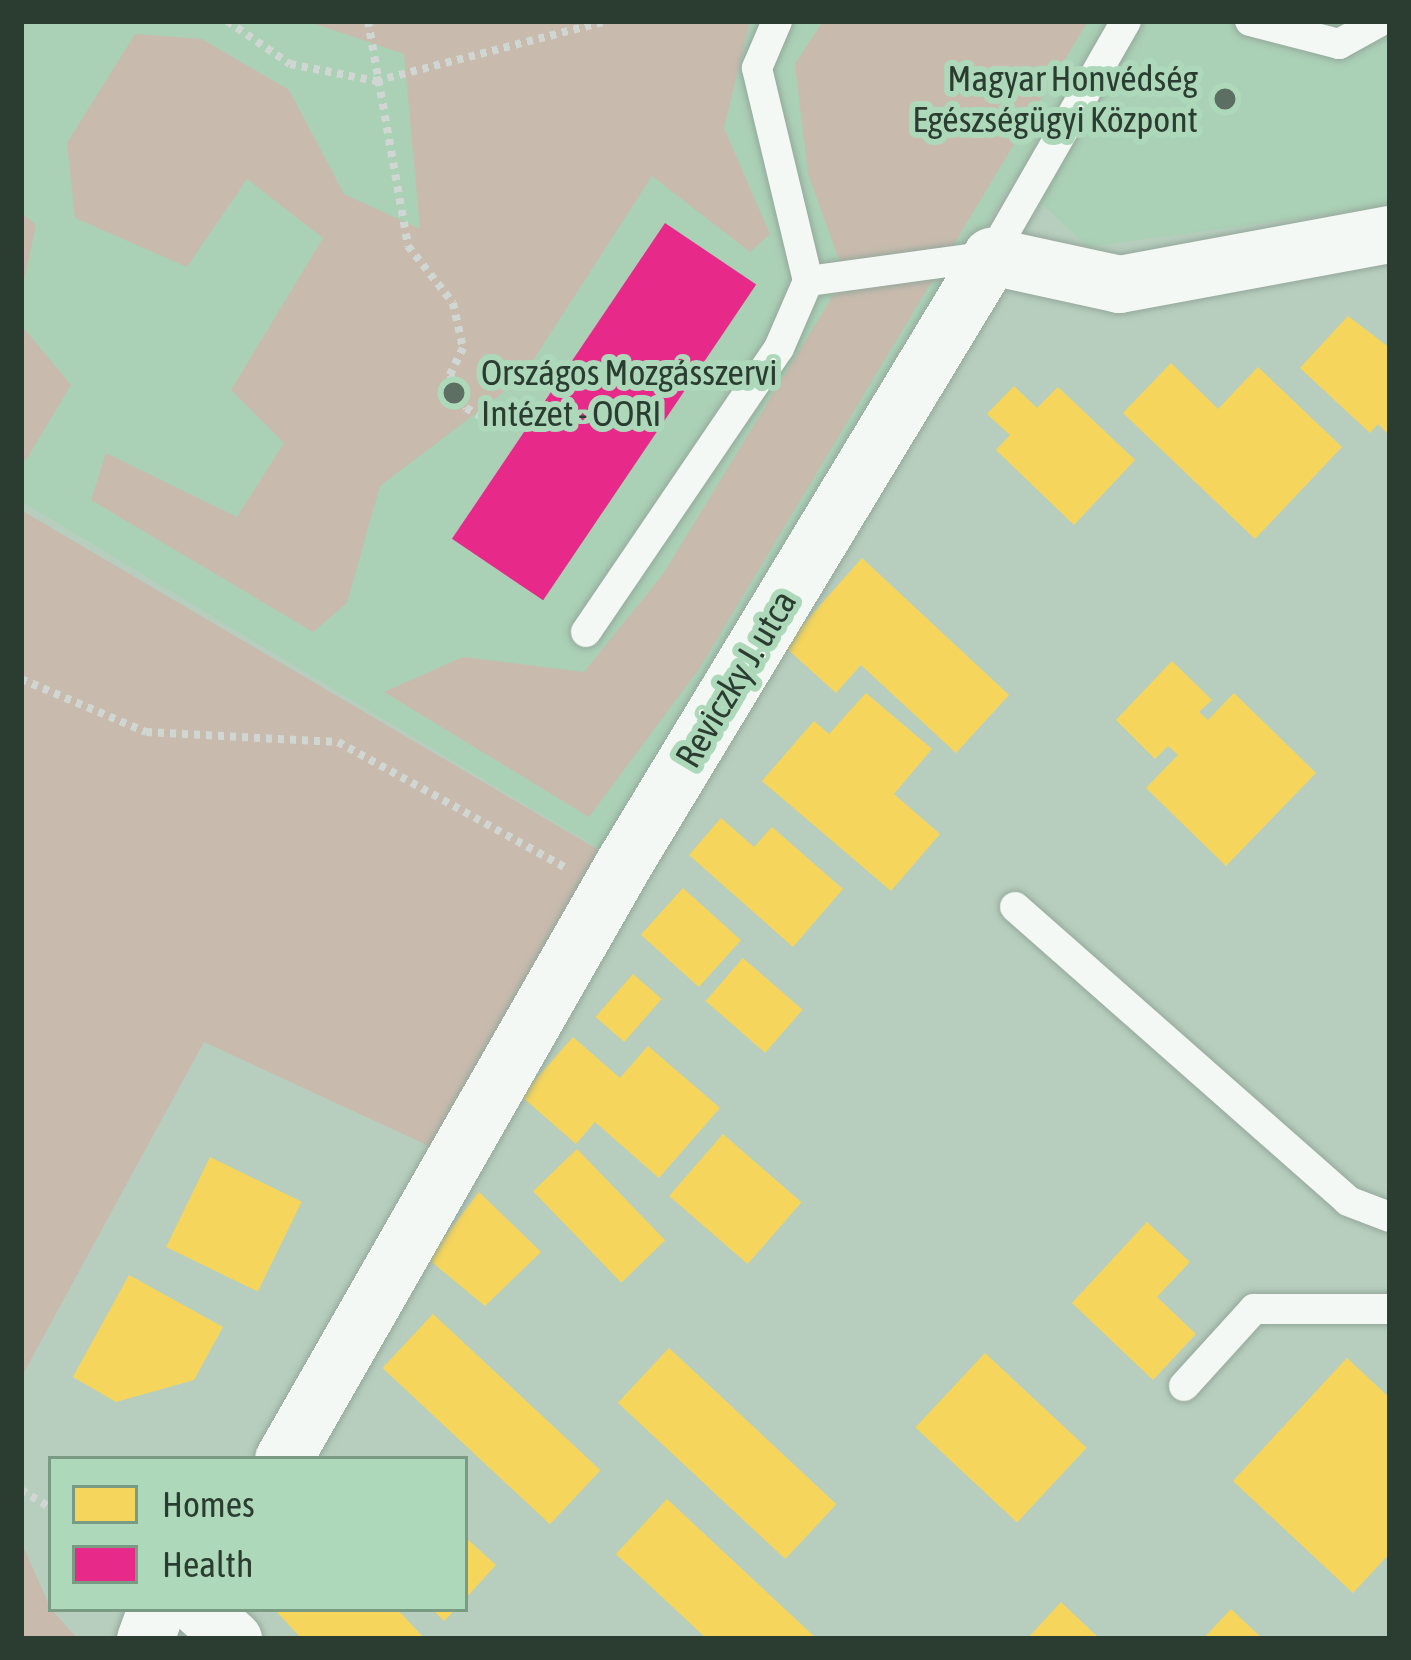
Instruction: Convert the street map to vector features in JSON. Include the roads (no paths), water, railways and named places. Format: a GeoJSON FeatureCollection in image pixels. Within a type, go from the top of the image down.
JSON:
{"type":"FeatureCollection","features":[{"type":"Feature","properties":{"kind":"street"},"geometry":{"type":"LineString","coordinates":[[991,256],[1119,284],[1390,234]]}},
{"type":"Feature","properties":{"kind":"street","name":"Reviczky J. utca"},"geometry":{"type":"LineString","coordinates":[[285,1456],[608,891],[991,256]]}},
{"type":"Feature","properties":{"kind":"street"},"geometry":{"type":"LineString","coordinates":[[203,1612],[233,1639]]}},
{"type":"Feature","properties":{"kind":"lane"},"geometry":{"type":"LineString","coordinates":[[586,632],[778,348],[808,281],[757,68],[777,21]]}},
{"type":"Feature","properties":{"kind":"lane"},"geometry":{"type":"LineString","coordinates":[[808,281],[991,256],[1126,21]]}},
{"type":"Feature","properties":{"kind":"lane"},"geometry":{"type":"LineString","coordinates":[[1250,21],[1339,44],[1381,21]]}},
{"type":"Feature","properties":{"kind":"lane"},"geometry":{"type":"LineString","coordinates":[[1015,908],[1348,1201],[1390,1217]]}},
{"type":"Feature","properties":{"kind":"lane"},"geometry":{"type":"LineString","coordinates":[[1184,1386],[1254,1309],[1390,1309]]}},
{"type":"Feature","properties":{"kind":"place","name":"Magyar Honvédség Egészségügyi Központ"},"geometry":{"type":"Point","coordinates":[1225,99]}},
{"type":"Feature","properties":{"kind":"place","name":"Országos Mozgásszervi Intézet - OORI"},"geometry":{"type":"Point","coordinates":[454,393]}}]}
